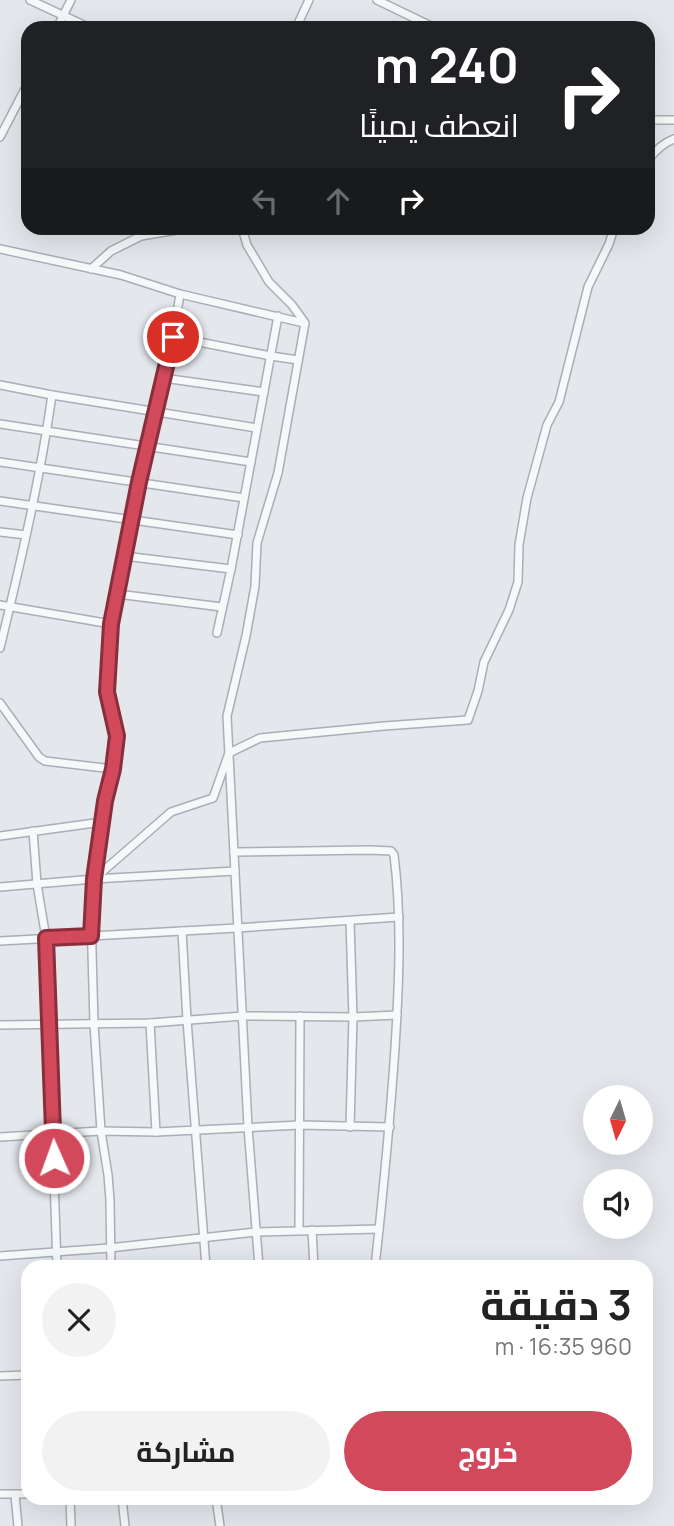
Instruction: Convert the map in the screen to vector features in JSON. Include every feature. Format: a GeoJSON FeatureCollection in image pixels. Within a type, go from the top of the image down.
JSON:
{"type":"FeatureCollection","features":[{"type":"Feature","properties":{"kind":"street"},"geometry":{"type":"LineString","coordinates":[[30,0],[74,21]]}},
{"type":"Feature","properties":{"kind":"street"},"geometry":{"type":"LineString","coordinates":[[60,21],[71,0]]}},
{"type":"Feature","properties":{"kind":"street"},"geometry":{"type":"LineString","coordinates":[[299,21],[309,0]]}},
{"type":"Feature","properties":{"kind":"street"},"geometry":{"type":"LineString","coordinates":[[377,0],[420,21]]}},
{"type":"Feature","properties":{"kind":"street"},"geometry":{"type":"LineString","coordinates":[[0,137],[21,96]]}},
{"type":"Feature","properties":{"kind":"street"},"geometry":{"type":"LineString","coordinates":[[655,120],[674,120]]}},
{"type":"Feature","properties":{"kind":"street"},"geometry":{"type":"LineString","coordinates":[[655,151],[674,139]]}},
{"type":"Feature","properties":{"kind":"street"},"geometry":{"type":"LineString","coordinates":[[91,269],[111,251],[147,235]]}},
{"type":"Feature","properties":{"kind":"street"},"geometry":{"type":"LineString","coordinates":[[244,235],[269,282],[292,305],[304,323],[278,473],[257,543],[255,586],[227,716],[248,1127],[258,1260]]}},
{"type":"Feature","properties":{"kind":"street"},"geometry":{"type":"LineString","coordinates":[[94,879],[171,812],[213,798],[229,753],[260,738],[468,720],[485,662],[509,610],[518,582],[519,544],[525,510],[547,425],[559,402],[588,288],[612,235]]}},
{"type":"Feature","properties":{"kind":"street"},"geometry":{"type":"LineString","coordinates":[[0,249],[121,275],[180,294],[304,323]]}},
{"type":"Feature","properties":{"kind":"street"},"geometry":{"type":"LineString","coordinates":[[110,1260],[109,1187],[101,1131],[91,936],[94,879],[117,736],[107,692],[111,624],[146,446],[173,337],[180,294]]}},
{"type":"Feature","properties":{"kind":"street"},"geometry":{"type":"LineString","coordinates":[[217,633],[238,535],[278,316]]}},
{"type":"Feature","properties":{"kind":"street"},"geometry":{"type":"LineString","coordinates":[[173,337],[298,360]]}},
{"type":"Feature","properties":{"kind":"street"},"geometry":{"type":"LineString","coordinates":[[163,378],[264,392]]}},
{"type":"Feature","properties":{"kind":"street"},"geometry":{"type":"LineString","coordinates":[[0,385],[52,396],[257,428]]}},
{"type":"Feature","properties":{"kind":"street"},"geometry":{"type":"LineString","coordinates":[[0,648],[26,535],[52,396]]}},
{"type":"Feature","properties":{"kind":"street"},"geometry":{"type":"LineString","coordinates":[[0,424],[251,462]]}},
{"type":"Feature","properties":{"kind":"street"},"geometry":{"type":"LineString","coordinates":[[0,462],[244,498]]}},
{"type":"Feature","properties":{"kind":"street"},"geometry":{"type":"LineString","coordinates":[[0,501],[238,535]]}},
{"type":"Feature","properties":{"kind":"street"},"geometry":{"type":"LineString","coordinates":[[0,532],[26,535]]}},
{"type":"Feature","properties":{"kind":"street"},"geometry":{"type":"LineString","coordinates":[[124,556],[231,569]]}},
{"type":"Feature","properties":{"kind":"street"},"geometry":{"type":"LineString","coordinates":[[117,594],[222,607]]}},
{"type":"Feature","properties":{"kind":"street"},"geometry":{"type":"LineString","coordinates":[[0,605],[111,624]]}},
{"type":"Feature","properties":{"kind":"street"},"geometry":{"type":"LineString","coordinates":[[0,703],[39,757],[46,761],[113,769]]}},
{"type":"Feature","properties":{"kind":"street"},"geometry":{"type":"LineString","coordinates":[[0,836],[102,822]]}},
{"type":"Feature","properties":{"kind":"street"},"geometry":{"type":"LineString","coordinates":[[33,831],[37,884],[46,938],[56,1260]]}},
{"type":"Feature","properties":{"kind":"street"},"geometry":{"type":"LineString","coordinates":[[234,852],[370,850],[391,851],[394,855],[400,918],[397,1015],[390,1127],[376,1260]]}},
{"type":"Feature","properties":{"kind":"street"},"geometry":{"type":"LineString","coordinates":[[0,887],[235,871]]}},
{"type":"Feature","properties":{"kind":"street"},"geometry":{"type":"LineString","coordinates":[[0,940],[400,918]]}},
{"type":"Feature","properties":{"kind":"street"},"geometry":{"type":"LineString","coordinates":[[350,921],[353,1017],[350,1127]]}},
{"type":"Feature","properties":{"kind":"street"},"geometry":{"type":"LineString","coordinates":[[182,931],[206,1260]]}},
{"type":"Feature","properties":{"kind":"street"},"geometry":{"type":"LineString","coordinates":[[0,1026],[150,1023],[243,1016],[397,1015]]}},
{"type":"Feature","properties":{"kind":"street"},"geometry":{"type":"LineString","coordinates":[[299,1230],[300,1016]]}},
{"type":"Feature","properties":{"kind":"street"},"geometry":{"type":"LineString","coordinates":[[150,1023],[156,1132]]}},
{"type":"Feature","properties":{"kind":"street"},"geometry":{"type":"LineString","coordinates":[[0,1137],[300,1125],[390,1127]]}},
{"type":"Feature","properties":{"kind":"street"},"geometry":{"type":"LineString","coordinates":[[0,1256],[56,1253],[256,1232],[379,1229]]}},
{"type":"Feature","properties":{"kind":"street"},"geometry":{"type":"LineString","coordinates":[[312,1230],[314,1260]]}},
{"type":"Feature","properties":{"kind":"street"},"geometry":{"type":"LineString","coordinates":[[0,1377],[21,1376]]}},
{"type":"Feature","properties":{"kind":"street"},"geometry":{"type":"LineString","coordinates":[[0,1494],[21,1495]]}},
{"type":"Feature","properties":{"kind":"street"},"geometry":{"type":"LineString","coordinates":[[15,1495],[18,1526]]}},
{"type":"Feature","properties":{"kind":"street"},"geometry":{"type":"LineString","coordinates":[[70,1505],[71,1526]]}},
{"type":"Feature","properties":{"kind":"street"},"geometry":{"type":"LineString","coordinates":[[123,1505],[125,1526]]}},
{"type":"Feature","properties":{"kind":"street"},"geometry":{"type":"LineString","coordinates":[[217,1505],[220,1526]]}},
{"type":"Feature","properties":{"kind":"route"},"geometry":{"type":"LineString","coordinates":[[54,1158],[46,938],[91,936],[94,879],[117,736],[107,692],[111,624],[146,446],[173,337]]}}]}
